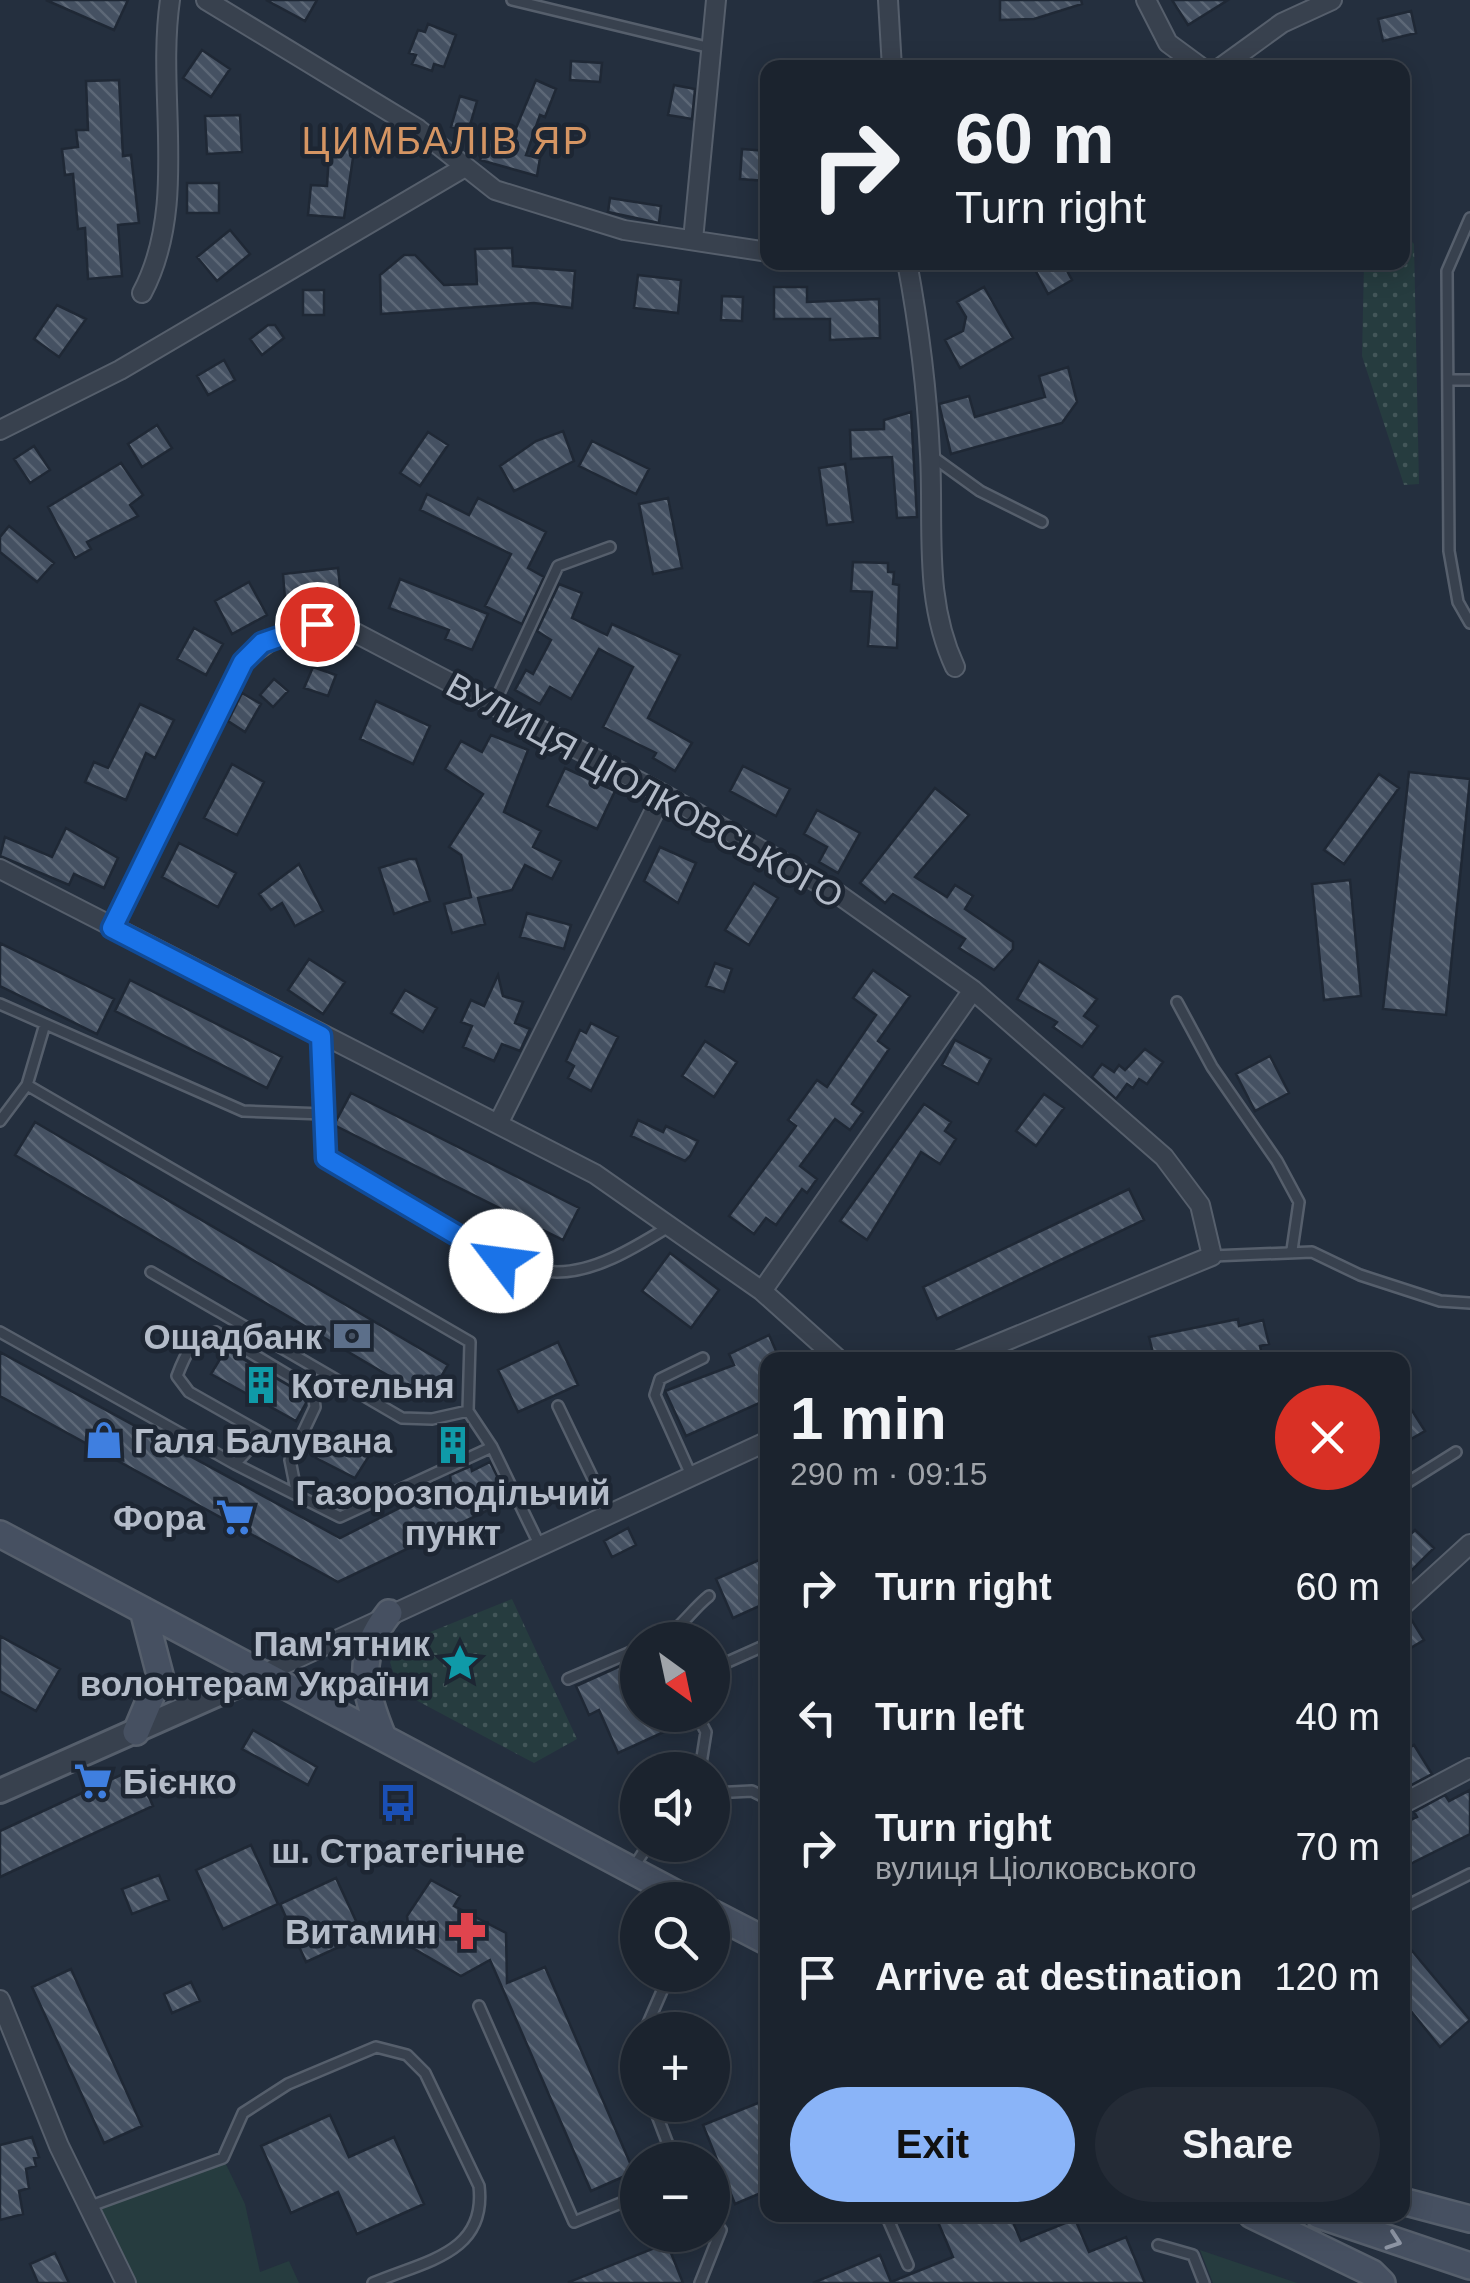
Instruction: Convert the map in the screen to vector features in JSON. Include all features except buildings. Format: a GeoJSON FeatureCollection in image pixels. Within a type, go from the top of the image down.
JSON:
{"type":"FeatureCollection","features":[{"type":"Feature","properties":{"kind":"main road"},"geometry":{"type":"LineString","coordinates":[[0,1534],[654,1882]]}},
{"type":"Feature","properties":{"kind":"main road"},"geometry":{"type":"LineString","coordinates":[[136,1732],[160,1675],[143,1610]]}},
{"type":"Feature","properties":{"kind":"main road"},"geometry":{"type":"LineString","coordinates":[[382,1737],[369,1703],[362,1668],[368,1646],[389,1613]]}},
{"type":"Feature","properties":{"kind":"main road"},"geometry":{"type":"LineString","coordinates":[[730,1922],[760,1938]]}},
{"type":"Feature","properties":{"kind":"main road"},"geometry":{"type":"LineString","coordinates":[[1410,2202],[1470,2219]]}},
{"type":"Feature","properties":{"kind":"main road"},"geometry":{"type":"LineString","coordinates":[[1265,2222],[1373,2280]]}},
{"type":"Feature","properties":{"kind":"main road"},"geometry":{"type":"LineString","coordinates":[[1339,2222],[1470,2266]]}},
{"type":"Feature","properties":{"kind":"street"},"geometry":{"type":"LineString","coordinates":[[142,293],[160,261],[168,184],[164,83],[170,0]]}},
{"type":"Feature","properties":{"kind":"street"},"geometry":{"type":"LineString","coordinates":[[206,0],[418,129],[495,190],[555,212],[760,251]]}},
{"type":"Feature","properties":{"kind":"street"},"geometry":{"type":"LineString","coordinates":[[693,240],[716,0]]}},
{"type":"Feature","properties":{"kind":"street"},"geometry":{"type":"LineString","coordinates":[[888,0],[892,60]]}},
{"type":"Feature","properties":{"kind":"street"},"geometry":{"type":"LineString","coordinates":[[1146,0],[1168,43],[1191,60]]}},
{"type":"Feature","properties":{"kind":"street"},"geometry":{"type":"LineString","coordinates":[[1231,60],[1282,23],[1332,0]]}},
{"type":"Feature","properties":{"kind":"street"},"geometry":{"type":"LineString","coordinates":[[0,430],[136,361],[465,167]]}},
{"type":"Feature","properties":{"kind":"street"},"geometry":{"type":"LineString","coordinates":[[908,270],[930,455],[932,592],[939,632],[955,667]]}},
{"type":"Feature","properties":{"kind":"street","name":"ВУЛИЦЯ ЦІОЛКОВСЬКОГО"},"geometry":{"type":"LineString","coordinates":[[112,928],[243,662],[262,643],[317,624],[350,630],[663,794],[838,894],[972,990],[1164,1156],[1200,1206],[1212,1256]]}},
{"type":"Feature","properties":{"kind":"street"},"geometry":{"type":"LineString","coordinates":[[499,1122],[663,794]]}},
{"type":"Feature","properties":{"kind":"street"},"geometry":{"type":"LineString","coordinates":[[0,869],[594,1174],[762,1291],[830,1352]]}},
{"type":"Feature","properties":{"kind":"street"},"geometry":{"type":"LineString","coordinates":[[762,1291],[972,990]]}},
{"type":"Feature","properties":{"kind":"street"},"geometry":{"type":"LineString","coordinates":[[978,1352],[1212,1256]]}},
{"type":"Feature","properties":{"kind":"street"},"geometry":{"type":"LineString","coordinates":[[0,1791],[760,1445]]}},
{"type":"Feature","properties":{"kind":"street"},"geometry":{"type":"LineString","coordinates":[[1410,1599],[1470,1544]]}},
{"type":"Feature","properties":{"kind":"street"},"geometry":{"type":"LineString","coordinates":[[1410,1800],[1470,1768]]}},
{"type":"Feature","properties":{"kind":"street"},"geometry":{"type":"LineString","coordinates":[[0,2000],[88,2207],[126,2283]]}},
{"type":"Feature","properties":{"kind":"lane"},"geometry":{"type":"LineString","coordinates":[[512,0],[711,48]]}},
{"type":"Feature","properties":{"kind":"lane"},"geometry":{"type":"LineString","coordinates":[[1470,218],[1447,271],[1449,551],[1458,602],[1470,623]]}},
{"type":"Feature","properties":{"kind":"lane"},"geometry":{"type":"LineString","coordinates":[[1448,380],[1470,380]]}},
{"type":"Feature","properties":{"kind":"lane"},"geometry":{"type":"LineString","coordinates":[[930,455],[980,492],[1042,522]]}},
{"type":"Feature","properties":{"kind":"lane"},"geometry":{"type":"LineString","coordinates":[[494,704],[558,566],[610,548]]}},
{"type":"Feature","properties":{"kind":"lane"},"geometry":{"type":"LineString","coordinates":[[1177,1002],[1212,1067],[1257,1130],[1299,1202],[1292,1250]]}},
{"type":"Feature","properties":{"kind":"lane"},"geometry":{"type":"LineString","coordinates":[[0,1004],[244,1111],[324,1114]]}},
{"type":"Feature","properties":{"kind":"lane"},"geometry":{"type":"LineString","coordinates":[[0,1121],[26,1085],[45,1024]]}},
{"type":"Feature","properties":{"kind":"lane"},"geometry":{"type":"LineString","coordinates":[[321,1036],[326,1158],[501,1261],[558,1272],[618,1257],[670,1226]]}},
{"type":"Feature","properties":{"kind":"lane"},"geometry":{"type":"LineString","coordinates":[[26,1085],[470,1342],[468,1411],[492,1446],[539,1544]]}},
{"type":"Feature","properties":{"kind":"lane"},"geometry":{"type":"LineString","coordinates":[[1212,1256],[1312,1252],[1360,1275],[1440,1301],[1470,1303]]}},
{"type":"Feature","properties":{"kind":"lane"},"geometry":{"type":"LineString","coordinates":[[151,1272],[402,1418],[432,1419],[468,1411]]}},
{"type":"Feature","properties":{"kind":"lane"},"geometry":{"type":"LineString","coordinates":[[0,1332],[331,1514],[346,1516],[492,1446]]}},
{"type":"Feature","properties":{"kind":"lane"},"geometry":{"type":"LineString","coordinates":[[293,1451],[189,1392],[177,1376],[186,1352],[202,1335],[216,1332],[313,1390],[315,1408],[290,1460],[297,1495]]}},
{"type":"Feature","properties":{"kind":"lane"},"geometry":{"type":"LineString","coordinates":[[691,1475],[655,1395],[660,1380],[703,1358]]}},
{"type":"Feature","properties":{"kind":"lane"},"geometry":{"type":"LineString","coordinates":[[558,1406],[609,1512]]}},
{"type":"Feature","properties":{"kind":"lane"},"geometry":{"type":"LineString","coordinates":[[236,1464],[253,1445],[270,1438]]}},
{"type":"Feature","properties":{"kind":"lane"},"geometry":{"type":"LineString","coordinates":[[1410,1481],[1456,1452]]}},
{"type":"Feature","properties":{"kind":"lane"},"geometry":{"type":"LineString","coordinates":[[683,1622],[688,1612],[709,1596]]}},
{"type":"Feature","properties":{"kind":"lane"},"geometry":{"type":"LineString","coordinates":[[730,1661],[760,1648]]}},
{"type":"Feature","properties":{"kind":"lane"},"geometry":{"type":"LineString","coordinates":[[568,1679],[620,1657]]}},
{"type":"Feature","properties":{"kind":"lane"},"geometry":{"type":"LineString","coordinates":[[730,1792],[752,1791],[760,1795]]}},
{"type":"Feature","properties":{"kind":"lane"},"geometry":{"type":"LineString","coordinates":[[632,1870],[637,1862]]}},
{"type":"Feature","properties":{"kind":"lane"},"geometry":{"type":"LineString","coordinates":[[1410,1904],[1470,1874]]}},
{"type":"Feature","properties":{"kind":"lane"},"geometry":{"type":"LineString","coordinates":[[479,2006],[574,2222],[620,2203]]}},
{"type":"Feature","properties":{"kind":"lane"},"geometry":{"type":"LineString","coordinates":[[88,2207],[223,2158],[242,2113],[288,2084],[376,2047],[407,2055],[425,2072],[479,2186],[481,2205],[478,2224],[464,2244],[373,2283]]}},
{"type":"Feature","properties":{"kind":"lane"},"geometry":{"type":"LineString","coordinates":[[889,2222],[908,2265]]}},
{"type":"Feature","properties":{"kind":"lane"},"geometry":{"type":"LineString","coordinates":[[1158,2245],[1193,2255],[1204,2283]]}},
{"type":"Feature","properties":{"kind":"lane"},"geometry":{"type":"LineString","coordinates":[[700,2283],[712,2252]]}},
{"type":"Feature","properties":{"kind":"green space"},"geometry":{"type":"Polygon","coordinates":[[[1410,240],[1414,244],[1419,484],[1404,485],[1362,356],[1364,270],[1410,270],[1410,240]]]}},
{"type":"Feature","properties":{"kind":"green space"},"geometry":{"type":"Polygon","coordinates":[[[512,1599],[577,1739],[534,1763],[412,1698],[397,1685],[390,1662],[408,1641],[512,1599]]]}},
{"type":"Feature","properties":{"kind":"green space"},"geometry":{"type":"Polygon","coordinates":[[[223,2158],[245,2204],[260,2272],[289,2261],[299,2283],[126,2283],[88,2207],[223,2158]]]}},
{"type":"Feature","properties":{"kind":"green space"},"geometry":{"type":"Polygon","coordinates":[[[1200,2250],[1294,2282],[1298,2283],[1213,2283],[1200,2250]]]}},
{"type":"Feature","properties":{"kind":"place","name":"Ощадбанк"},"geometry":{"type":"Point","coordinates":[352,1336]}},
{"type":"Feature","properties":{"kind":"place","name":"Котельня"},"geometry":{"type":"Point","coordinates":[261,1385]}},
{"type":"Feature","properties":{"kind":"place","name":"Галя Балувана"},"geometry":{"type":"Point","coordinates":[104,1440]}},
{"type":"Feature","properties":{"kind":"place","name":"Газорозподільчий пункт"},"geometry":{"type":"Point","coordinates":[453,1445]}},
{"type":"Feature","properties":{"kind":"place","name":"Фора"},"geometry":{"type":"Point","coordinates":[235,1517]}},
{"type":"Feature","properties":{"kind":"place","name":"Пам'ятник волонтерам України"},"geometry":{"type":"Point","coordinates":[460,1663]}},
{"type":"Feature","properties":{"kind":"place","name":"Бієнко"},"geometry":{"type":"Point","coordinates":[93,1781]}},
{"type":"Feature","properties":{"kind":"place","name":"ш. Стратегічне"},"geometry":{"type":"Point","coordinates":[398,1803]}},
{"type":"Feature","properties":{"kind":"place","name":"Витамин"},"geometry":{"type":"Point","coordinates":[467,1931]}},
{"type":"Feature","properties":{"kind":"district","name":"ЦИМБАЛІВ ЯР"},"geometry":{"type":"Point","coordinates":[446,141]}},
{"type":"Feature","properties":{"kind":"route"},"geometry":{"type":"LineString","coordinates":[[317,624],[290,630],[262,643],[243,662],[112,928],[321,1036],[326,1158],[501,1261]]}}]}
